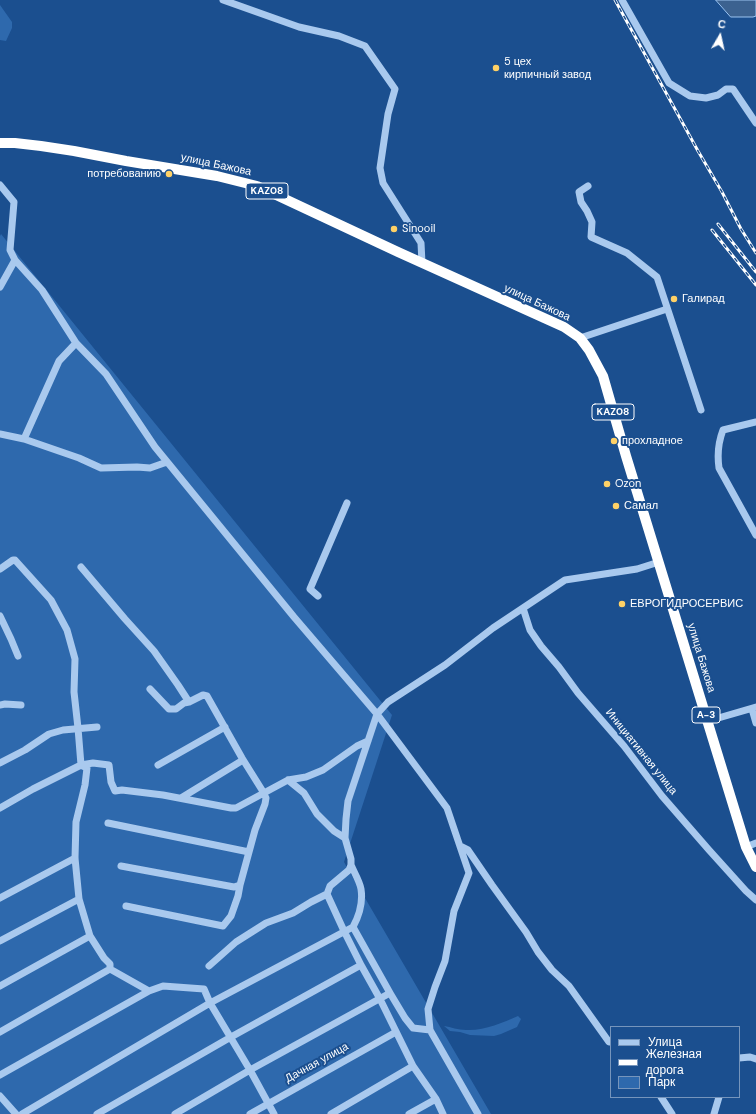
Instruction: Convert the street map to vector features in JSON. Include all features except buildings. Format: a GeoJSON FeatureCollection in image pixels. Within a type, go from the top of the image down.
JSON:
{"type":"FeatureCollection","features":[{"type":"Feature","properties":{"kind":"highway","name":"улица Бажова"},"geometry":{"type":"LineString","coordinates":[[0,143],[15,143],[74,151],[217,176],[257,186],[564,328],[580,338],[589,350],[603,376],[626,456],[708,721],[751,845],[756,867]]}},
{"type":"Feature","properties":{"kind":"street"},"geometry":{"type":"LineString","coordinates":[[223,0],[299,27],[339,36],[365,46],[395,89],[388,114],[380,168],[383,183],[421,243],[422,263]]}},
{"type":"Feature","properties":{"kind":"street"},"geometry":{"type":"LineString","coordinates":[[622,0],[669,82],[690,96],[706,98],[718,95],[726,89],[734,89],[756,123]]}},
{"type":"Feature","properties":{"kind":"street"},"geometry":{"type":"LineString","coordinates":[[0,185],[14,202],[10,250],[15,260],[42,290],[76,343],[106,374],[155,447],[294,617],[377,714],[447,808],[469,873],[454,911],[445,961],[428,1009],[430,1030],[478,1114]]}},
{"type":"Feature","properties":{"kind":"street"},"geometry":{"type":"LineString","coordinates":[[588,186],[579,192],[581,202],[592,222],[591,237],[627,253],[657,277],[701,410]]}},
{"type":"Feature","properties":{"kind":"street"},"geometry":{"type":"LineString","coordinates":[[0,287],[15,260]]}},
{"type":"Feature","properties":{"kind":"street"},"geometry":{"type":"LineString","coordinates":[[580,338],[668,309]]}},
{"type":"Feature","properties":{"kind":"street"},"geometry":{"type":"LineString","coordinates":[[24,439],[59,361],[76,343]]}},
{"type":"Feature","properties":{"kind":"street"},"geometry":{"type":"LineString","coordinates":[[756,422],[723,430],[719,440],[718,458],[719,468],[756,535]]}},
{"type":"Feature","properties":{"kind":"street"},"geometry":{"type":"LineString","coordinates":[[0,434],[24,439],[79,458],[101,468],[150,468],[167,462]]}},
{"type":"Feature","properties":{"kind":"street"},"geometry":{"type":"LineString","coordinates":[[318,596],[310,589],[347,503]]}},
{"type":"Feature","properties":{"kind":"street"},"geometry":{"type":"LineString","coordinates":[[0,569],[15,560],[51,600],[67,630],[75,659],[74,692],[81,765]]}},
{"type":"Feature","properties":{"kind":"street"},"geometry":{"type":"LineString","coordinates":[[22,1114],[210,1003],[353,926],[359,916],[361,906],[361,889],[351,865],[351,859],[345,838],[348,801],[377,714],[388,702],[445,665],[493,628],[565,580],[637,569],[659,562]]}},
{"type":"Feature","properties":{"kind":"street"},"geometry":{"type":"LineString","coordinates":[[81,567],[125,619],[154,650],[189,702]]}},
{"type":"Feature","properties":{"kind":"street","name":"Инициативная улица"},"geometry":{"type":"LineString","coordinates":[[523,608],[530,630],[578,693],[624,746],[662,796],[746,891],[756,900]]}},
{"type":"Feature","properties":{"kind":"street"},"geometry":{"type":"LineString","coordinates":[[0,616],[18,656]]}},
{"type":"Feature","properties":{"kind":"street"},"geometry":{"type":"LineString","coordinates":[[126,906],[223,926],[231,916],[238,896],[255,830],[266,798],[207,696],[184,703],[176,709],[169,709],[150,689]]}},
{"type":"Feature","properties":{"kind":"street"},"geometry":{"type":"LineString","coordinates":[[0,705],[21,705]]}},
{"type":"Feature","properties":{"kind":"street"},"geometry":{"type":"LineString","coordinates":[[708,721],[754,708],[756,723]]}},
{"type":"Feature","properties":{"kind":"street"},"geometry":{"type":"LineString","coordinates":[[0,763],[25,750],[49,734],[64,730],[97,727]]}},
{"type":"Feature","properties":{"kind":"street"},"geometry":{"type":"LineString","coordinates":[[158,765],[225,727]]}},
{"type":"Feature","properties":{"kind":"street"},"geometry":{"type":"LineString","coordinates":[[0,808],[33,788],[81,765],[93,763],[109,765],[111,782],[115,791],[122,790],[181,798],[236,808],[288,780],[306,778],[323,770],[351,750],[368,741]]}},
{"type":"Feature","properties":{"kind":"street"},"geometry":{"type":"LineString","coordinates":[[181,798],[243,760]]}},
{"type":"Feature","properties":{"kind":"street"},"geometry":{"type":"LineString","coordinates":[[81,765],[87,768],[85,785],[76,822],[75,858],[79,899],[90,936],[104,958],[110,964],[110,969]]}},
{"type":"Feature","properties":{"kind":"street"},"geometry":{"type":"LineString","coordinates":[[288,780],[304,793],[317,814],[334,831],[345,838]]}},
{"type":"Feature","properties":{"kind":"street"},"geometry":{"type":"LineString","coordinates":[[108,823],[249,852]]}},
{"type":"Feature","properties":{"kind":"street"},"geometry":{"type":"LineString","coordinates":[[460,846],[468,850],[526,932],[538,952],[552,970],[569,986],[610,1042]]}},
{"type":"Feature","properties":{"kind":"street"},"geometry":{"type":"LineString","coordinates":[[0,898],[75,858]]}},
{"type":"Feature","properties":{"kind":"street"},"geometry":{"type":"LineString","coordinates":[[209,966],[236,942],[254,930],[266,923],[293,913],[327,894],[330,886],[349,870],[351,865]]}},
{"type":"Feature","properties":{"kind":"street"},"geometry":{"type":"LineString","coordinates":[[121,866],[234,887],[240,885]]}},
{"type":"Feature","properties":{"kind":"street"},"geometry":{"type":"LineString","coordinates":[[327,894],[344,931],[413,1066],[436,1099],[443,1114]]}},
{"type":"Feature","properties":{"kind":"street"},"geometry":{"type":"LineString","coordinates":[[0,941],[79,899]]}},
{"type":"Feature","properties":{"kind":"street"},"geometry":{"type":"LineString","coordinates":[[353,926],[405,1018],[413,1028],[430,1030]]}},
{"type":"Feature","properties":{"kind":"street"},"geometry":{"type":"LineString","coordinates":[[0,986],[90,936]]}},
{"type":"Feature","properties":{"kind":"street"},"geometry":{"type":"LineString","coordinates":[[97,1114],[361,965]]}},
{"type":"Feature","properties":{"kind":"street"},"geometry":{"type":"LineString","coordinates":[[110,969],[149,991]]}},
{"type":"Feature","properties":{"kind":"street"},"geometry":{"type":"LineString","coordinates":[[0,1032],[110,969]]}},
{"type":"Feature","properties":{"kind":"street"},"geometry":{"type":"LineString","coordinates":[[0,1075],[149,991],[163,986],[204,989],[210,1003],[231,1037],[274,1114]]}},
{"type":"Feature","properties":{"kind":"street"},"geometry":{"type":"LineString","coordinates":[[175,1114],[250,1070],[390,993]]}},
{"type":"Feature","properties":{"kind":"street","name":"Дачная улица"},"geometry":{"type":"LineString","coordinates":[[250,1114],[396,1032]]}},
{"type":"Feature","properties":{"kind":"street"},"geometry":{"type":"LineString","coordinates":[[740,1058],[750,1057],[756,1059]]}},
{"type":"Feature","properties":{"kind":"street"},"geometry":{"type":"LineString","coordinates":[[331,1114],[413,1066]]}},
{"type":"Feature","properties":{"kind":"street"},"geometry":{"type":"LineString","coordinates":[[0,1096],[16,1114]]}},
{"type":"Feature","properties":{"kind":"street"},"geometry":{"type":"LineString","coordinates":[[662,1098],[672,1114]]}},
{"type":"Feature","properties":{"kind":"street"},"geometry":{"type":"LineString","coordinates":[[714,1114],[719,1098]]}},
{"type":"Feature","properties":{"kind":"street"},"geometry":{"type":"LineString","coordinates":[[409,1114],[436,1099]]}},
{"type":"Feature","properties":{"kind":"green space"},"geometry":{"type":"Polygon","coordinates":[[[0,5],[12,22],[12,28],[6,41],[0,40],[0,5]]]}},
{"type":"Feature","properties":{"kind":"green space"},"geometry":{"type":"Polygon","coordinates":[[[1,234],[392,715],[344,862],[491,1114],[0,1114],[1,234]]]}},
{"type":"Feature","properties":{"kind":"green space"},"geometry":{"type":"Polygon","coordinates":[[[518,1016],[521,1019],[517,1027],[494,1036],[470,1035],[450,1031],[444,1026],[463,1030],[473,1030],[499,1024],[518,1016]]]}},
{"type":"Feature","properties":{"kind":"shaded area"},"geometry":{"type":"Polygon","coordinates":[[[716,0],[756,0],[756,16],[731,17],[716,0]]]}},
{"type":"Feature","properties":{"kind":"railway"},"geometry":{"type":"LineString","coordinates":[[615,0],[741,229],[756,253]]}},
{"type":"Feature","properties":{"kind":"railway"},"geometry":{"type":"LineString","coordinates":[[718,224],[756,272]]}},
{"type":"Feature","properties":{"kind":"railway"},"geometry":{"type":"LineString","coordinates":[[712,230],[756,285]]}},
{"type":"Feature","properties":{"kind":"place","name":"5 цех кирпичный завод"},"geometry":{"type":"Point","coordinates":[496,68]}},
{"type":"Feature","properties":{"kind":"place","name":"потребованию"},"geometry":{"type":"Point","coordinates":[169,174]}},
{"type":"Feature","properties":{"kind":"place","name":"Sinooil"},"geometry":{"type":"Point","coordinates":[394,229]}},
{"type":"Feature","properties":{"kind":"place","name":"Галирад"},"geometry":{"type":"Point","coordinates":[674,299]}},
{"type":"Feature","properties":{"kind":"place","name":"прохладное"},"geometry":{"type":"Point","coordinates":[614,441]}},
{"type":"Feature","properties":{"kind":"place","name":"Ozon"},"geometry":{"type":"Point","coordinates":[607,484]}},
{"type":"Feature","properties":{"kind":"place","name":"Самал"},"geometry":{"type":"Point","coordinates":[616,506]}},
{"type":"Feature","properties":{"kind":"place","name":"ЕВРОГИДРОСЕРВИС"},"geometry":{"type":"Point","coordinates":[622,604]}}]}
